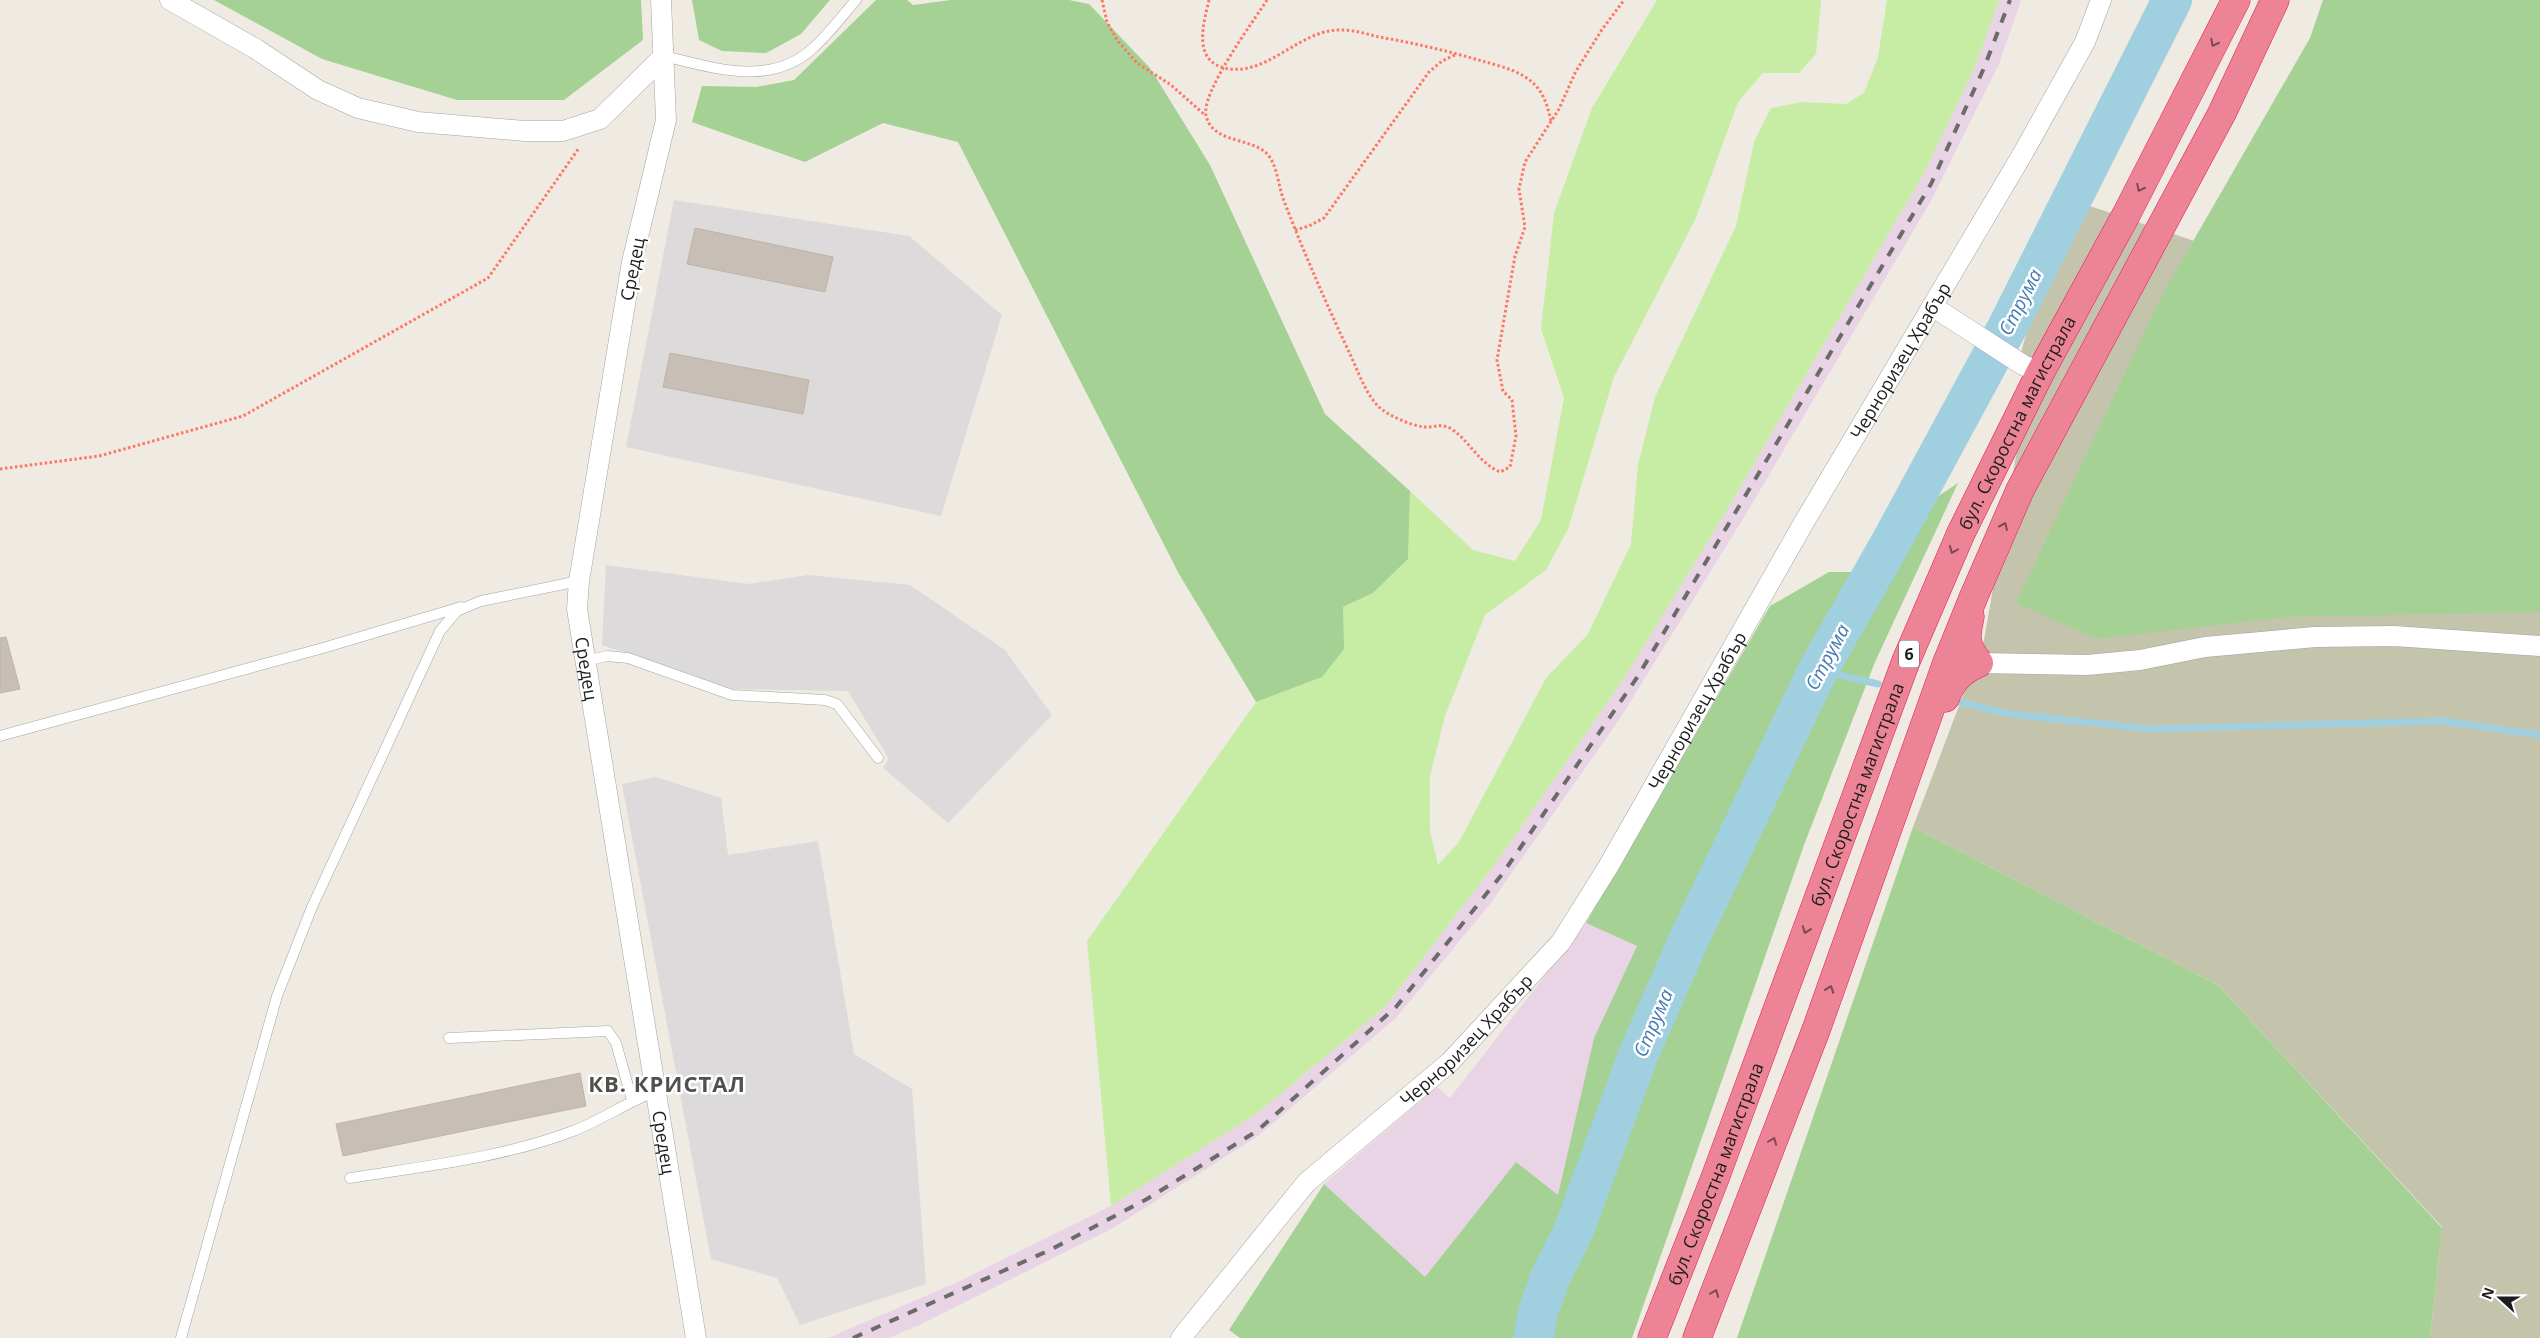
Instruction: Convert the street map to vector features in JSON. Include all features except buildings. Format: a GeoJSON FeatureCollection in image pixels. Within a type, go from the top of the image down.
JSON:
{"type":"FeatureCollection","features":[{"type":"Feature","properties":{"kind":"highway","name":"бул. Скоростна магистрала"},"geometry":{"type":"LineString","coordinates":[[1652,1338],[1718,1169],[1906,660],[2032,369],[2126,215],[2236,0]]}},
{"type":"Feature","properties":{"kind":"highway","name":"бул. Скоростна магистрала"},"geometry":{"type":"LineString","coordinates":[[1697,1338],[1816,1030],[1943,674],[1974,596],[2020,490],[2222,113],[2276,0]]}},
{"type":"Feature","properties":{"kind":"highway"},"geometry":{"type":"LineString","coordinates":[[1882,844],[1951,683],[1962,670],[1980,663],[1969,650],[1966,637],[1974,596]]}},
{"type":"Feature","properties":{"kind":"street"},"geometry":{"type":"LineString","coordinates":[[170,0],[256,49],[318,90],[358,108],[418,122],[525,131],[563,132],[600,118],[664,56]]}},
{"type":"Feature","properties":{"kind":"street","name":"Средец"},"geometry":{"type":"LineString","coordinates":[[661,0],[666,120],[632,262],[579,581],[577,609],[696,1338]]}},
{"type":"Feature","properties":{"kind":"street","name":"Черноризец Храбър"},"geometry":{"type":"LineString","coordinates":[[1182,1338],[1306,1183],[1450,1062],[1561,942],[1608,867],[1788,549],[2022,155],[2085,42],[2101,0]]}},
{"type":"Feature","properties":{"kind":"street"},"geometry":{"type":"LineString","coordinates":[[1932,306],[2032,369]]}},
{"type":"Feature","properties":{"kind":"street"},"geometry":{"type":"LineString","coordinates":[[1980,663],[2087,665],[2140,660],[2205,647],[2316,637],[2394,636],[2540,646]]}},
{"type":"Feature","properties":{"kind":"lane"},"geometry":{"type":"LineString","coordinates":[[664,56],[726,71],[767,71],[793,64],[813,49],[856,0]]}},
{"type":"Feature","properties":{"kind":"lane"},"geometry":{"type":"LineString","coordinates":[[0,736],[323,648],[480,602],[579,581]]}},
{"type":"Feature","properties":{"kind":"lane"},"geometry":{"type":"LineString","coordinates":[[181,1338],[277,996],[312,907],[440,630],[457,612],[480,602]]}},
{"type":"Feature","properties":{"kind":"lane"},"geometry":{"type":"LineString","coordinates":[[585,661],[607,656],[628,658],[732,695],[825,700],[837,704],[878,758]]}},
{"type":"Feature","properties":{"kind":"lane"},"geometry":{"type":"LineString","coordinates":[[449,1038],[608,1030],[616,1043],[632,1100]]}},
{"type":"Feature","properties":{"kind":"lane"},"geometry":{"type":"LineString","coordinates":[[350,1178],[495,1154],[574,1131],[614,1112],[632,1100],[656,1092]]}},
{"type":"Feature","properties":{"kind":"path"},"geometry":{"type":"LineString","coordinates":[[1102,0],[1107,22],[1117,40],[1137,63],[1171,85],[1206,115],[1216,131],[1224,137],[1260,149],[1272,160],[1283,198],[1320,293],[1367,390],[1379,407],[1402,420],[1424,427],[1443,425],[1453,430],[1490,468],[1500,472],[1510,467],[1516,436],[1512,400],[1503,391],[1498,360],[1515,256],[1525,227],[1519,189],[1525,162],[1552,122],[1576,71],[1601,31],[1624,0]]}},
{"type":"Feature","properties":{"kind":"path"},"geometry":{"type":"LineString","coordinates":[[1209,0],[1203,34],[1204,53],[1214,64],[1240,70],[1255,65],[1317,35],[1341,29],[1429,46],[1524,76],[1536,86],[1547,100],[1552,122]]}},
{"type":"Feature","properties":{"kind":"path"},"geometry":{"type":"LineString","coordinates":[[1206,115],[1206,104],[1223,67],[1267,0]]}},
{"type":"Feature","properties":{"kind":"path"},"geometry":{"type":"LineString","coordinates":[[1296,230],[1324,218],[1428,72],[1442,61],[1457,54]]}},
{"type":"Feature","properties":{"kind":"path"},"geometry":{"type":"LineString","coordinates":[[0,469],[99,456],[243,416],[488,278],[600,118]]}},
{"type":"Feature","properties":{"kind":"shaded area"},"geometry":{"type":"Polygon","coordinates":[[[1999,0],[2021,0],[1999,64],[1931,201],[1746,514],[1621,717],[1490,904],[1396,1018],[1258,1136],[1113,1228],[919,1325],[889,1338],[828,1338],[958,1282],[1111,1206],[1256,1114],[1385,1007],[1496,863],[1625,677],[1719,523],[1923,175],[1976,65],[1999,0]]]}},
{"type":"Feature","properties":{"kind":"shaded area"},"geometry":{"type":"Polygon","coordinates":[[[2066,198],[2269,266],[2540,379],[2540,1338],[2430,1338],[2442,1227],[2218,985],[1913,827],[1984,640],[2026,398],[2019,359],[2066,198]]]}},
{"type":"Feature","properties":{"kind":"shaded area"},"geometry":{"type":"Polygon","coordinates":[[[674,200],[909,236],[1002,315],[941,516],[626,447],[674,200]]]}},
{"type":"Feature","properties":{"kind":"shaded area"},"geometry":{"type":"Polygon","coordinates":[[[606,565],[748,584],[808,575],[910,585],[1005,650],[1052,715],[948,823],[883,768],[889,759],[848,691],[733,689],[602,645],[606,565]]]}},
{"type":"Feature","properties":{"kind":"shaded area"},"geometry":{"type":"Polygon","coordinates":[[[656,777],[721,798],[728,855],[818,841],[854,1054],[912,1089],[926,1284],[800,1325],[777,1278],[711,1259],[622,784],[656,777]]]}},
{"type":"Feature","properties":{"kind":"shaded area"},"geometry":{"type":"Polygon","coordinates":[[[1586,923],[1637,946],[1594,1038],[1558,1195],[1516,1162],[1425,1277],[1324,1184],[1437,1087],[1450,1098],[1586,923]]]}},
{"type":"Feature","properties":{"kind":"green space"},"geometry":{"type":"Polygon","coordinates":[[[214,0],[641,0],[643,40],[564,100],[457,100],[322,59],[214,0]]]}},
{"type":"Feature","properties":{"kind":"green space"},"geometry":{"type":"Polygon","coordinates":[[[692,0],[830,0],[801,34],[766,53],[722,51],[699,40],[692,0]]]}},
{"type":"Feature","properties":{"kind":"green space"},"geometry":{"type":"Polygon","coordinates":[[[876,0],[907,0],[913,5],[951,0],[1069,0],[1089,4],[1150,68],[1210,165],[1325,414],[1410,491],[1408,559],[1373,593],[1343,607],[1344,649],[1322,677],[1256,702],[1179,574],[958,142],[883,123],[805,162],[692,122],[702,86],[756,87],[794,80],[876,0]]]}},
{"type":"Feature","properties":{"kind":"green space"},"geometry":{"type":"Polygon","coordinates":[[[1657,0],[1821,0],[1816,54],[1799,73],[1763,73],[1738,102],[1695,220],[1614,377],[1568,529],[1546,570],[1485,615],[1445,716],[1430,776],[1430,831],[1438,865],[1459,842],[1546,678],[1588,634],[1631,544],[1638,465],[1655,397],[1736,226],[1754,142],[1771,108],[1802,102],[1846,104],[1864,93],[1878,57],[1887,0],[1999,0],[1976,65],[1923,175],[1719,523],[1625,677],[1496,863],[1385,1007],[1256,1114],[1111,1206],[1087,941],[1256,702],[1322,677],[1343,607],[1373,593],[1408,559],[1410,491],[1473,550],[1515,561],[1541,520],[1564,398],[1541,329],[1554,213],[1592,108],[1657,0]]]}},
{"type":"Feature","properties":{"kind":"green space"},"geometry":{"type":"Polygon","coordinates":[[[2323,0],[2540,0],[2540,612],[2286,617],[2097,639],[2016,603],[2161,297],[2310,38],[2323,0]]]}},
{"type":"Feature","properties":{"kind":"green space"},"geometry":{"type":"Polygon","coordinates":[[[1958,483],[1875,662],[1804,845],[1632,1338],[1240,1338],[1229,1330],[1324,1184],[1425,1277],[1516,1162],[1558,1195],[1594,1038],[1637,946],[1586,923],[1770,606],[1829,572],[1889,572],[1928,503],[1958,483]]]}},
{"type":"Feature","properties":{"kind":"green space"},"geometry":{"type":"Polygon","coordinates":[[[1913,827],[2218,985],[2442,1228],[2430,1338],[1737,1338],[1913,827]]]}},
{"type":"Feature","properties":{"kind":"waterway","name":"Струма"},"geometry":{"type":"LineString","coordinates":[[1534,1338],[1537,1315],[1550,1278],[1574,1230],[1639,1053],[1690,937],[1818,670],[1890,544],[2008,326],[2172,0]]}},
{"type":"Feature","properties":{"kind":"waterway"},"geometry":{"type":"LineString","coordinates":[[1818,670],[1878,684]]}},
{"type":"Feature","properties":{"kind":"waterway"},"geometry":{"type":"LineString","coordinates":[[1955,701],[2010,714],[2149,729],[2442,721],[2540,735]]}},
{"type":"Feature","properties":{"kind":"railway"},"geometry":{"type":"LineString","coordinates":[[853,1338],[1050,1250],[1147,1199],[1257,1131],[1396,1007],[1503,873],[1638,676],[1931,184],[1984,68],[2010,0]]}},
{"type":"Feature","properties":{"kind":"district","name":"КВ. КРИСТАЛ"},"geometry":{"type":"Point","coordinates":[667,1083]}}]}
